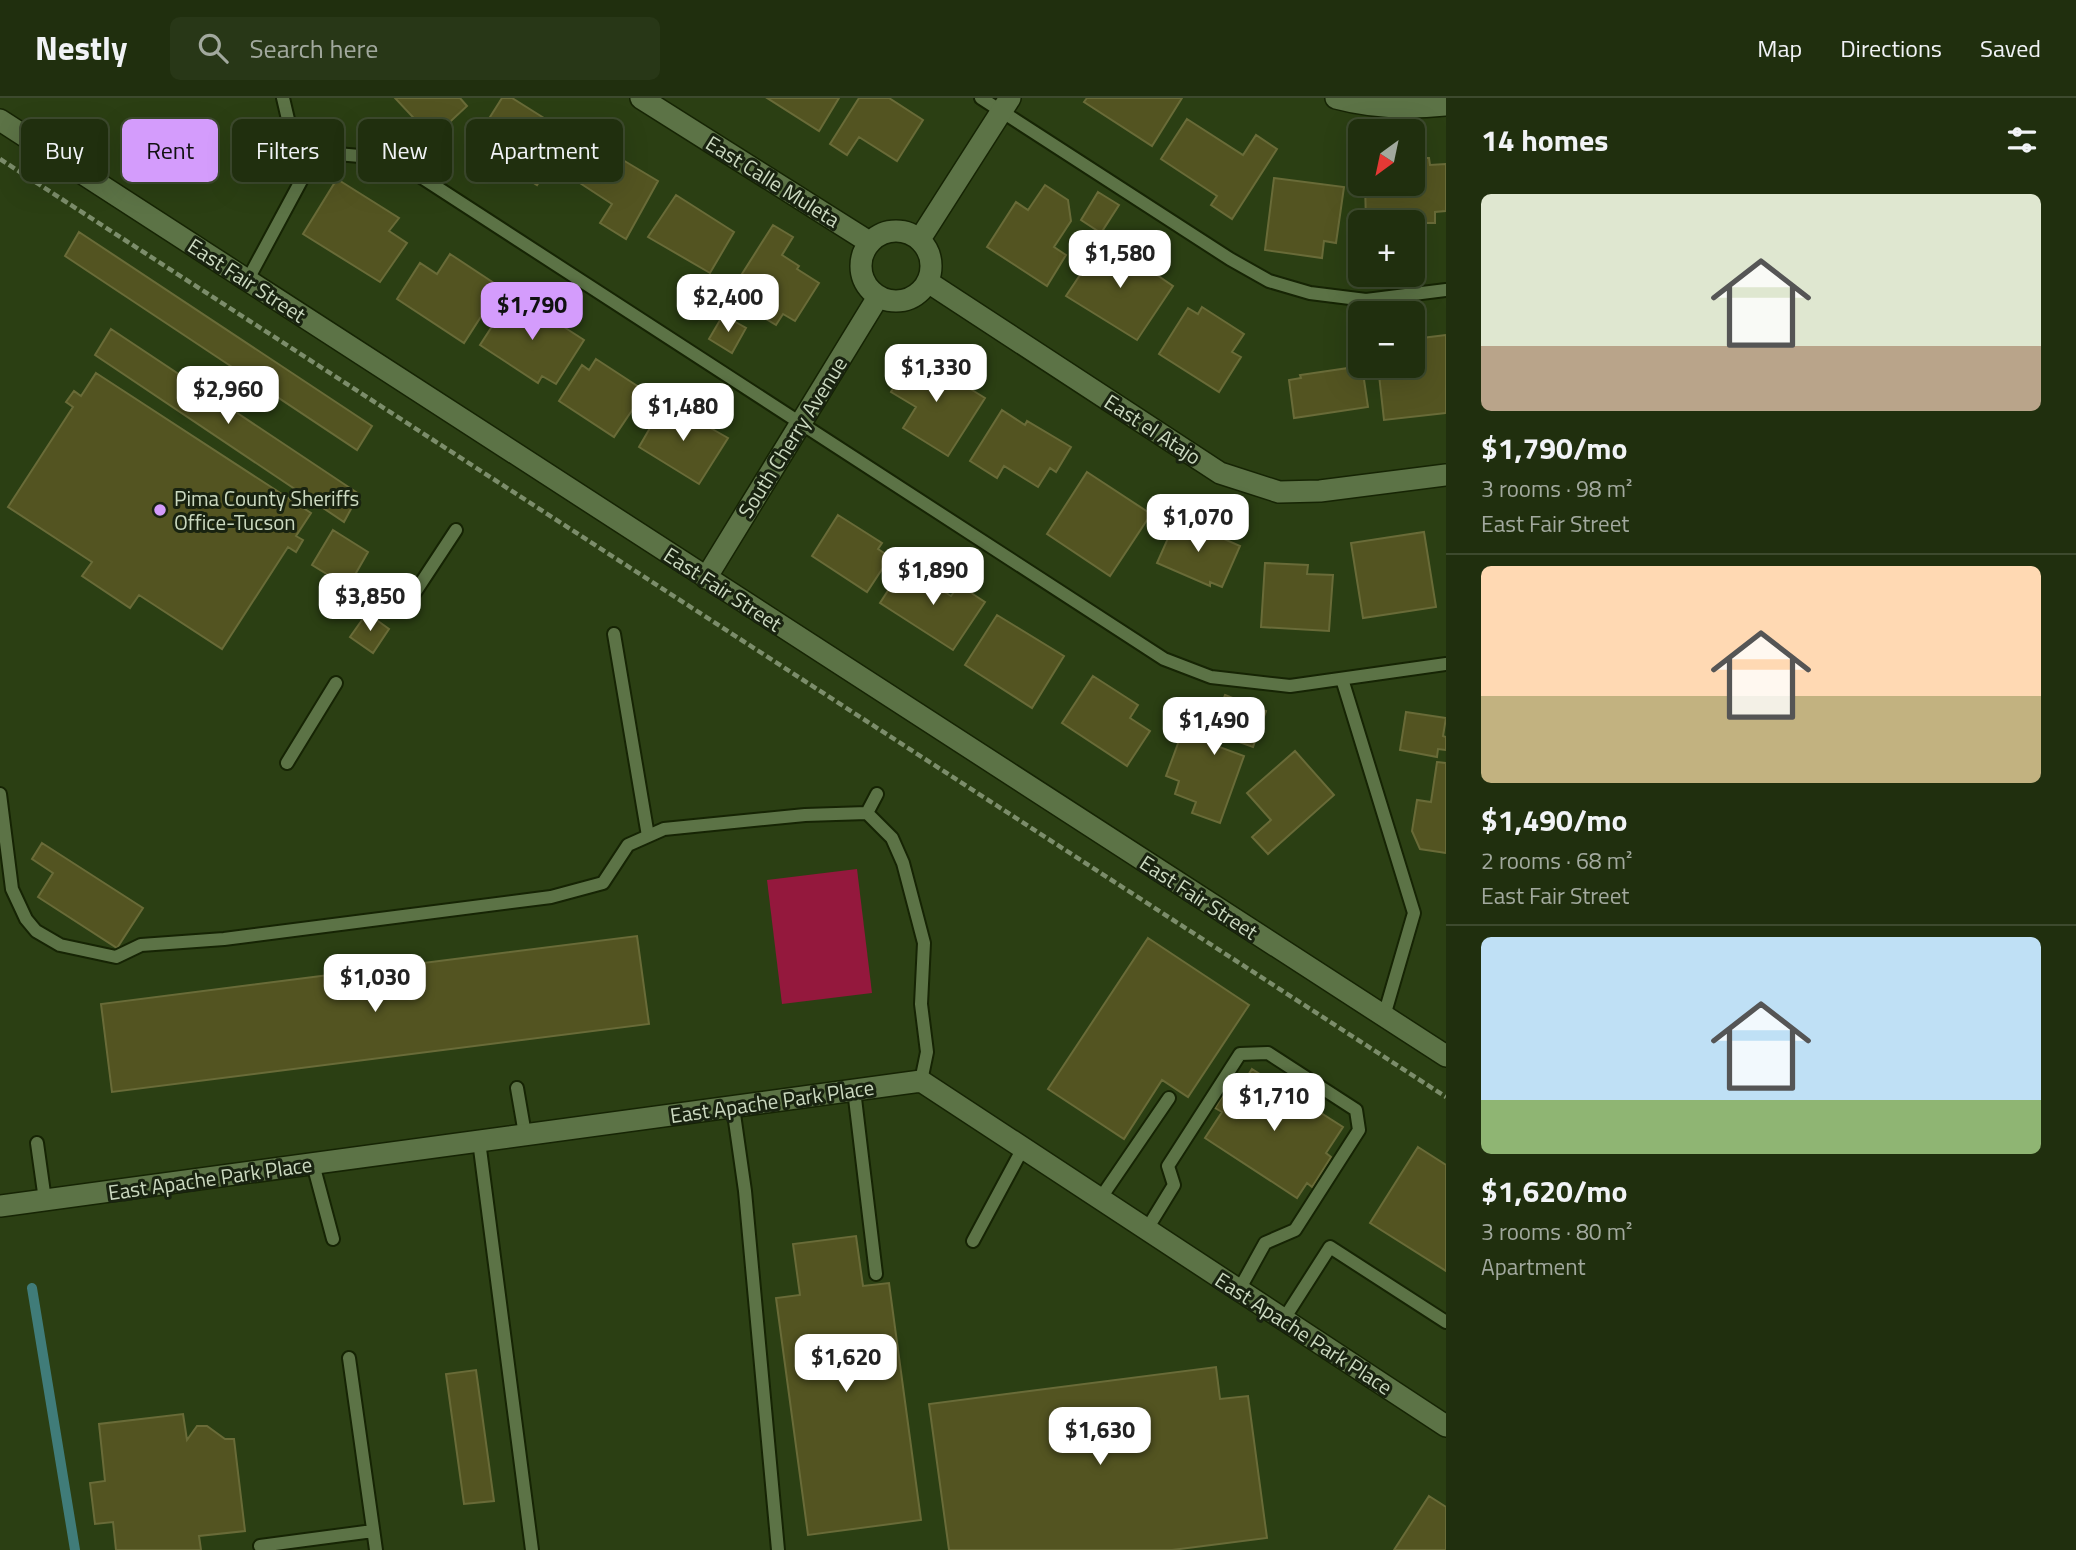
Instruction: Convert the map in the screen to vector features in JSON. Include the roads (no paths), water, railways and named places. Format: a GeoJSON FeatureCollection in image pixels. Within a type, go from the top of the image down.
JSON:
{"type":"FeatureCollection","features":[{"type":"Feature","properties":{"kind":"street","name":"East Calle Muleta"},"geometry":{"type":"LineString","coordinates":[[641,98],[869,242]]}},
{"type":"Feature","properties":{"kind":"street"},"geometry":{"type":"LineString","coordinates":[[1336,98],[1363,105],[1416,108],[1446,105]]}},
{"type":"Feature","properties":{"kind":"street"},"geometry":{"type":"LineString","coordinates":[[919,239],[1006,105]]}},
{"type":"Feature","properties":{"kind":"street","name":"East Fair Street"},"geometry":{"type":"LineString","coordinates":[[0,120],[1446,1056]]}},
{"type":"Feature","properties":{"kind":"street"},"geometry":{"type":"LineString","coordinates":[[899,230],[919,239],[927,248],[932,271],[922,291],[901,302],[878,297],[870,290],[861,271],[861,261],[869,242],[888,231],[899,230]]}},
{"type":"Feature","properties":{"kind":"street","name":"East el Atajo"},"geometry":{"type":"LineString","coordinates":[[928,282],[1220,473],[1279,492],[1320,491],[1446,475]]}},
{"type":"Feature","properties":{"kind":"street","name":"South Cherry Avenue"},"geometry":{"type":"LineString","coordinates":[[706,578],[878,297]]}},
{"type":"Feature","properties":{"kind":"street","name":"East Apache Park Place"},"geometry":{"type":"LineString","coordinates":[[0,1206],[921,1081],[1446,1426]]}},
{"type":"Feature","properties":{"kind":"lane"},"geometry":{"type":"LineString","coordinates":[[283,98],[288,119]]}},
{"type":"Feature","properties":{"kind":"lane"},"geometry":{"type":"LineString","coordinates":[[981,98],[1006,105],[1230,259],[1269,281],[1310,293],[1366,300],[1446,290]]}},
{"type":"Feature","properties":{"kind":"lane"},"geometry":{"type":"LineString","coordinates":[[344,155],[371,157],[415,173],[1164,659],[1211,677],[1290,686],[1446,664]]}},
{"type":"Feature","properties":{"kind":"lane"},"geometry":{"type":"LineString","coordinates":[[247,281],[300,182]]}},
{"type":"Feature","properties":{"kind":"lane"},"geometry":{"type":"LineString","coordinates":[[404,609],[456,530]]}},
{"type":"Feature","properties":{"kind":"lane"},"geometry":{"type":"LineString","coordinates":[[614,634],[648,836]]}},
{"type":"Feature","properties":{"kind":"lane"},"geometry":{"type":"LineString","coordinates":[[1342,679],[1413,913],[1384,1016]]}},
{"type":"Feature","properties":{"kind":"lane"},"geometry":{"type":"LineString","coordinates":[[288,763],[336,683]]}},
{"type":"Feature","properties":{"kind":"lane"},"geometry":{"type":"LineString","coordinates":[[0,794],[12,889],[26,919],[36,931],[60,945],[116,957],[141,946],[224,939],[551,897],[603,883],[628,845],[664,829],[805,815],[867,813],[892,838],[903,863],[923,943],[921,1004],[927,1052],[921,1081]]}},
{"type":"Feature","properties":{"kind":"lane"},"geometry":{"type":"LineString","coordinates":[[867,813],[877,794]]}},
{"type":"Feature","properties":{"kind":"lane"},"geometry":{"type":"LineString","coordinates":[[1147,1229],[1174,1185],[1168,1166],[1240,1054],[1268,1053],[1356,1110],[1359,1130],[1295,1230],[1265,1243],[1239,1290]]}},
{"type":"Feature","properties":{"kind":"lane"},"geometry":{"type":"LineString","coordinates":[[517,1087],[525,1135]]}},
{"type":"Feature","properties":{"kind":"lane"},"geometry":{"type":"LineString","coordinates":[[854,1090],[876,1274]]}},
{"type":"Feature","properties":{"kind":"lane"},"geometry":{"type":"LineString","coordinates":[[1100,1199],[1169,1098]]}},
{"type":"Feature","properties":{"kind":"lane"},"geometry":{"type":"LineString","coordinates":[[733,1107],[745,1191],[778,1550]]}},
{"type":"Feature","properties":{"kind":"lane"},"geometry":{"type":"LineString","coordinates":[[479,1141],[532,1550]]}},
{"type":"Feature","properties":{"kind":"lane"},"geometry":{"type":"LineString","coordinates":[[37,1143],[45,1200]]}},
{"type":"Feature","properties":{"kind":"lane"},"geometry":{"type":"LineString","coordinates":[[973,1241],[1023,1148]]}},
{"type":"Feature","properties":{"kind":"lane"},"geometry":{"type":"LineString","coordinates":[[313,1164],[333,1240]]}},
{"type":"Feature","properties":{"kind":"lane"},"geometry":{"type":"LineString","coordinates":[[1284,1319],[1330,1247],[1446,1322]]}},
{"type":"Feature","properties":{"kind":"lane"},"geometry":{"type":"LineString","coordinates":[[349,1358],[376,1550]]}},
{"type":"Feature","properties":{"kind":"lane"},"geometry":{"type":"LineString","coordinates":[[260,1546],[373,1531]]}},
{"type":"Feature","properties":{"kind":"waterway"},"geometry":{"type":"LineString","coordinates":[[32,1288],[75,1550]]}},
{"type":"Feature","properties":{"kind":"place","name":"Pima County Sheriffs Office-Tucson"},"geometry":{"type":"Point","coordinates":[160,510]}}]}
